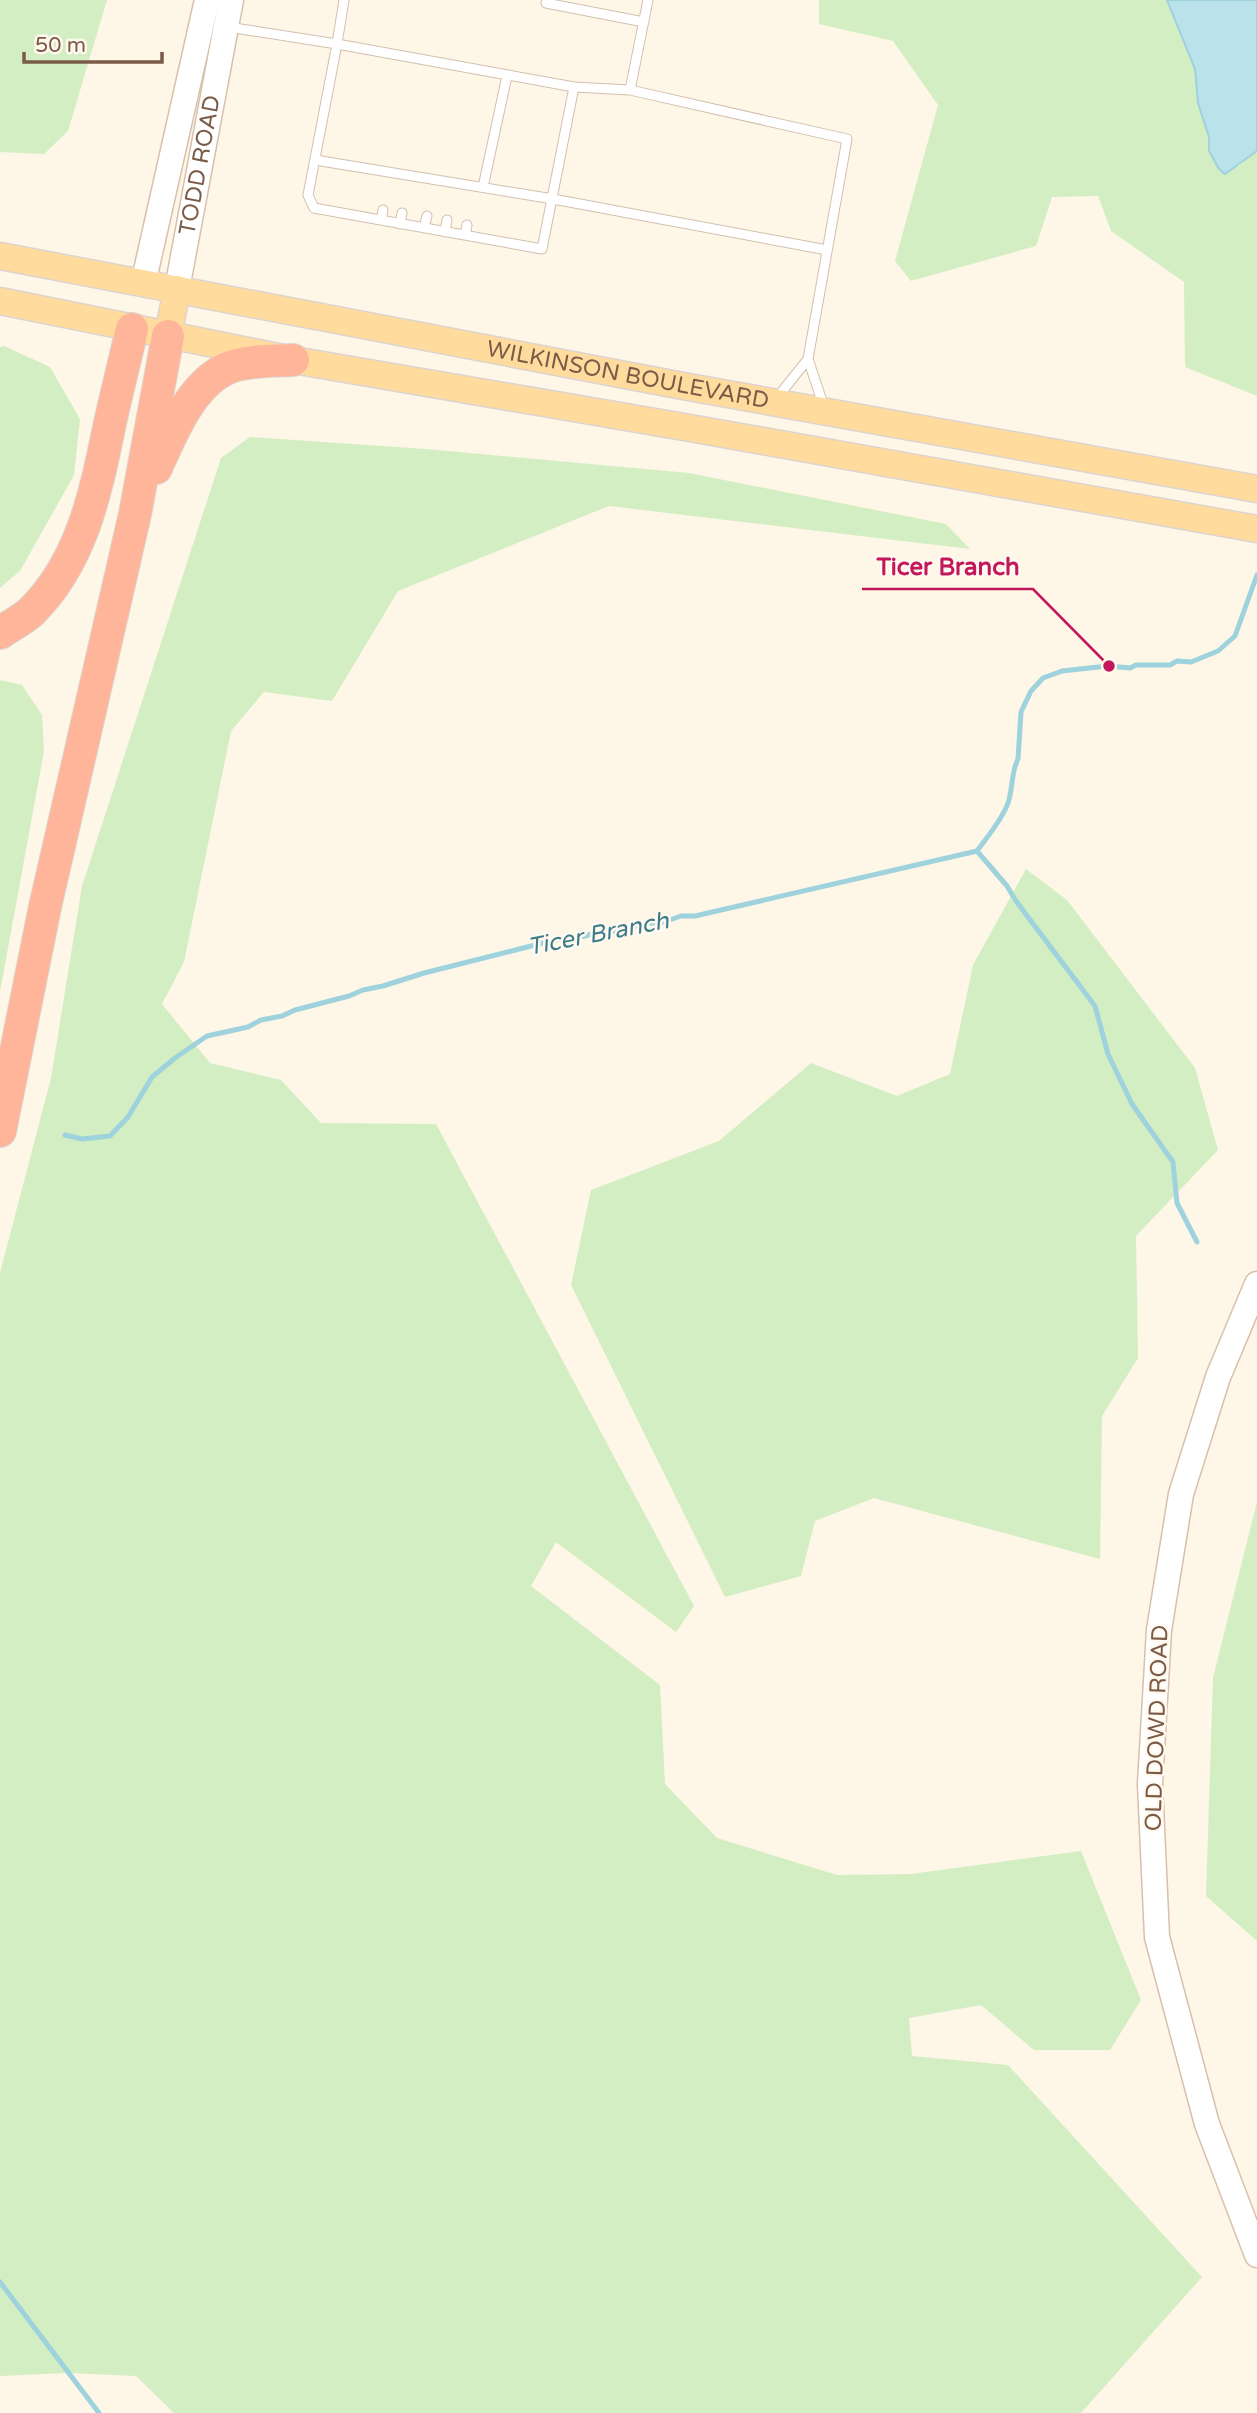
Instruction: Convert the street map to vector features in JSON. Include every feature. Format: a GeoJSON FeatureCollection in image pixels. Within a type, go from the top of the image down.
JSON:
{"type":"FeatureCollection","features":[{"type":"Feature","properties":{"kind":"highway"},"geometry":{"type":"LineString","coordinates":[[0,633],[30,613],[55,583],[74,553],[90,513],[100,477],[132,329]]}},
{"type":"Feature","properties":{"kind":"highway"},"geometry":{"type":"LineString","coordinates":[[0,1131],[45,907],[135,514],[168,336]]}},
{"type":"Feature","properties":{"kind":"highway"},"geometry":{"type":"LineString","coordinates":[[135,514],[174,428],[191,401],[211,379],[231,367],[257,361],[293,360]]}},
{"type":"Feature","properties":{"kind":"main road","name":"WILKINSON BOULEVARD"},"geometry":{"type":"LineString","coordinates":[[0,256],[773,402],[1257,489]]}},
{"type":"Feature","properties":{"kind":"main road"},"geometry":{"type":"LineString","coordinates":[[132,329],[143,284]]}},
{"type":"Feature","properties":{"kind":"main road"},"geometry":{"type":"LineString","coordinates":[[168,336],[177,289]]}},
{"type":"Feature","properties":{"kind":"main road","name":"WILKINSON BOULEVARD"},"geometry":{"type":"LineString","coordinates":[[0,301],[293,360],[1257,528]]}},
{"type":"Feature","properties":{"kind":"street","name":"TODD ROAD"},"geometry":{"type":"LineString","coordinates":[[143,284],[207,0]]}},
{"type":"Feature","properties":{"kind":"street","name":"TODD ROAD"},"geometry":{"type":"LineString","coordinates":[[177,289],[231,0]]}},
{"type":"Feature","properties":{"kind":"street","name":"OLD DOWD ROAD"},"geometry":{"type":"LineString","coordinates":[[1257,1284],[1218,1377],[1181,1494],[1159,1630],[1150,1784],[1157,1937],[1207,2124],[1257,2255]]}},
{"type":"Feature","properties":{"kind":"lane"},"geometry":{"type":"LineString","coordinates":[[344,0],[308,195],[314,208],[338,213],[358,211],[381,220],[445,232],[509,238],[542,249],[574,87]]}},
{"type":"Feature","properties":{"kind":"lane"},"geometry":{"type":"LineString","coordinates":[[630,90],[648,0]]}},
{"type":"Feature","properties":{"kind":"lane"},"geometry":{"type":"LineString","coordinates":[[547,3],[644,22]]}},
{"type":"Feature","properties":{"kind":"lane"},"geometry":{"type":"LineString","coordinates":[[226,27],[337,44],[574,87],[630,90],[847,139],[807,359],[773,402]]}},
{"type":"Feature","properties":{"kind":"lane"},"geometry":{"type":"LineString","coordinates":[[477,190],[507,76]]}},
{"type":"Feature","properties":{"kind":"lane"},"geometry":{"type":"LineString","coordinates":[[315,159],[347,169],[454,187],[496,189],[827,250]]}},
{"type":"Feature","properties":{"kind":"lane"},"geometry":{"type":"LineString","coordinates":[[493,201],[496,189]]}},
{"type":"Feature","properties":{"kind":"lane"},"geometry":{"type":"LineString","coordinates":[[515,204],[517,193]]}},
{"type":"Feature","properties":{"kind":"lane"},"geometry":{"type":"LineString","coordinates":[[338,213],[340,202]]}},
{"type":"Feature","properties":{"kind":"lane"},"geometry":{"type":"LineString","coordinates":[[381,220],[383,210]]}},
{"type":"Feature","properties":{"kind":"lane"},"geometry":{"type":"LineString","coordinates":[[400,224],[402,213]]}},
{"type":"Feature","properties":{"kind":"lane"},"geometry":{"type":"LineString","coordinates":[[424,228],[427,216]]}},
{"type":"Feature","properties":{"kind":"lane"},"geometry":{"type":"LineString","coordinates":[[445,232],[447,220]]}},
{"type":"Feature","properties":{"kind":"lane"},"geometry":{"type":"LineString","coordinates":[[465,235],[467,225]]}},
{"type":"Feature","properties":{"kind":"lane"},"geometry":{"type":"LineString","coordinates":[[807,359],[826,411]]}},
{"type":"Feature","properties":{"kind":"green space"},"geometry":{"type":"Polygon","coordinates":[[[0,0],[107,0],[68,131],[44,154],[0,152],[0,0]]]}},
{"type":"Feature","properties":{"kind":"green space"},"geometry":{"type":"Polygon","coordinates":[[[819,0],[1167,0],[1195,69],[1198,103],[1209,137],[1209,151],[1239,166],[1257,151],[1257,396],[1185,367],[1184,282],[1111,231],[1098,196],[1052,197],[1036,246],[911,281],[895,261],[938,105],[893,41],[819,24],[819,0]]]}},
{"type":"Feature","properties":{"kind":"green space"},"geometry":{"type":"Polygon","coordinates":[[[4,346],[50,367],[80,419],[74,475],[20,571],[0,588],[0,347],[4,346]]]}},
{"type":"Feature","properties":{"kind":"green space"},"geometry":{"type":"Polygon","coordinates":[[[250,437],[426,449],[689,473],[946,524],[970,549],[609,506],[398,591],[332,701],[264,692],[231,731],[184,962],[162,1004],[210,1063],[281,1080],[321,1123],[436,1124],[694,1606],[676,1632],[556,1542],[531,1586],[660,1685],[665,1784],[717,1838],[837,1875],[911,1874],[1081,1851],[1141,2000],[1110,2050],[1034,2050],[981,2005],[909,2018],[912,2056],[1008,2065],[1202,2277],[1081,2413],[174,2413],[136,2376],[67,2373],[0,2376],[0,1273],[51,1078],[82,886],[221,458],[250,437]]]}},
{"type":"Feature","properties":{"kind":"green space"},"geometry":{"type":"Polygon","coordinates":[[[0,680],[22,685],[42,715],[44,751],[0,992],[0,680]]]}},
{"type":"Feature","properties":{"kind":"green space"},"geometry":{"type":"Polygon","coordinates":[[[1026,869],[1067,900],[1195,1068],[1218,1150],[1136,1236],[1138,1358],[1102,1416],[1100,1559],[874,1498],[815,1521],[801,1576],[725,1597],[571,1285],[591,1190],[719,1141],[811,1063],[897,1096],[950,1074],[973,965],[1026,869]]]}},
{"type":"Feature","properties":{"kind":"green space"},"geometry":{"type":"Polygon","coordinates":[[[1257,1502],[1257,1941],[1206,1896],[1213,1678],[1257,1502]]]}},
{"type":"Feature","properties":{"kind":"water"},"geometry":{"type":"Polygon","coordinates":[[[1167,0],[1257,0],[1257,151],[1225,174],[1209,151],[1209,137],[1198,103],[1195,69],[1167,0]]]}},
{"type":"Feature","properties":{"kind":"waterway","name":"Ticer Branch"},"geometry":{"type":"LineString","coordinates":[[65,1135],[82,1139],[110,1136],[128,1117],[152,1077],[207,1036],[248,1027],[261,1020],[424,973],[559,939],[607,933],[647,923],[661,923],[681,916],[695,916],[977,851],[1008,803],[1018,759],[1021,712],[1031,691],[1043,678],[1062,671],[1089,668],[1130,668],[1136,665],[1191,662],[1218,651],[1235,636],[1257,575]]}},
{"type":"Feature","properties":{"kind":"waterway"},"geometry":{"type":"LineString","coordinates":[[977,851],[1007,886],[1095,1006],[1108,1054],[1132,1104],[1173,1162],[1177,1203],[1197,1242]]}},
{"type":"Feature","properties":{"kind":"waterway"},"geometry":{"type":"LineString","coordinates":[[0,2282],[99,2413]]}},
{"type":"Feature","properties":{"kind":"place","name":"Ticer Branch"},"geometry":{"type":"Point","coordinates":[1109,666]}}]}
